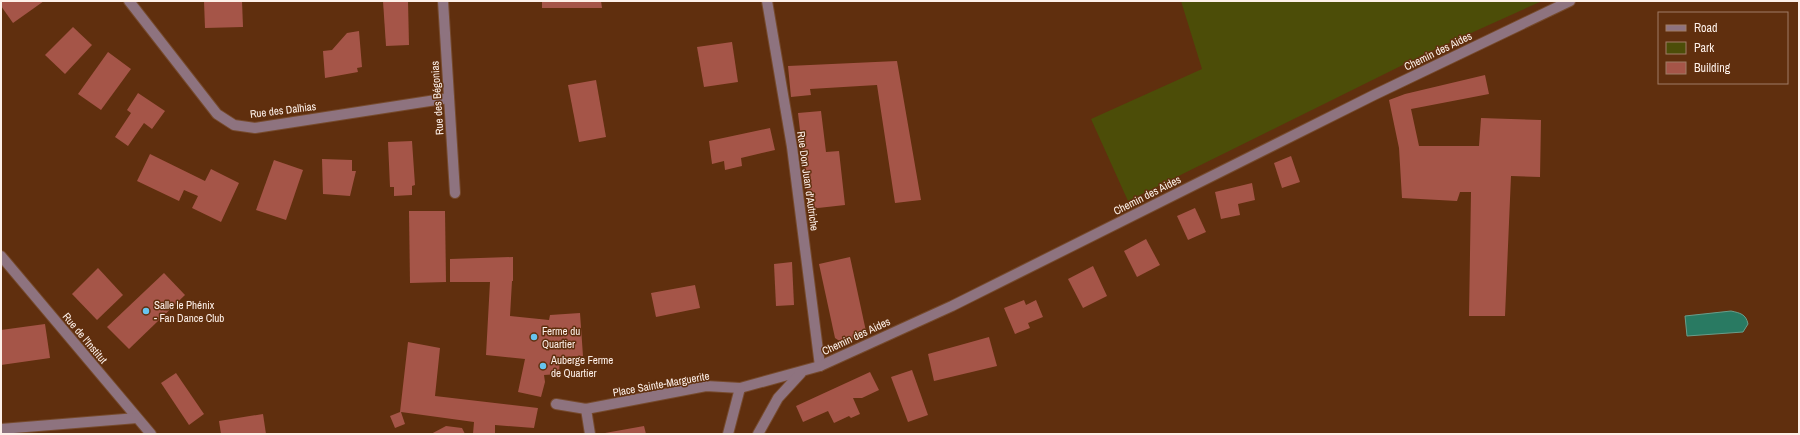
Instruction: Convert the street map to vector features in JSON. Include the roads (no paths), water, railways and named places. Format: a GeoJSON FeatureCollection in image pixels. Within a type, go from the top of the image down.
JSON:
{"type":"FeatureCollection","features":[{"type":"Feature","properties":{"kind":"street","name":"Rue des Dalhias"},"geometry":{"type":"LineString","coordinates":[[129,1],[217,114],[234,125],[255,128],[449,98]]}},
{"type":"Feature","properties":{"kind":"street","name":"Rue des Bégonias"},"geometry":{"type":"LineString","coordinates":[[443,1],[455,193]]}},
{"type":"Feature","properties":{"kind":"street","name":"Rue Don Juan d'Autriche"},"geometry":{"type":"LineString","coordinates":[[767,1],[792,147],[820,366]]}},
{"type":"Feature","properties":{"kind":"street","name":"Chemin des Aides"},"geometry":{"type":"LineString","coordinates":[[801,372],[820,366],[952,306],[1374,95],[1570,1]]}},
{"type":"Feature","properties":{"kind":"street","name":"Rue de l'Institut"},"geometry":{"type":"LineString","coordinates":[[1,256],[151,434]]}},
{"type":"Feature","properties":{"kind":"street"},"geometry":{"type":"LineString","coordinates":[[758,434],[778,398],[801,372]]}},
{"type":"Feature","properties":{"kind":"street","name":"Place Sainte-Marguerite"},"geometry":{"type":"LineString","coordinates":[[556,404],[586,409],[706,386],[740,388],[801,372]]}},
{"type":"Feature","properties":{"kind":"street"},"geometry":{"type":"LineString","coordinates":[[728,434],[740,388]]}},
{"type":"Feature","properties":{"kind":"street"},"geometry":{"type":"LineString","coordinates":[[586,409],[590,434]]}},
{"type":"Feature","properties":{"kind":"street"},"geometry":{"type":"LineString","coordinates":[[1,429],[136,418]]}},
{"type":"Feature","properties":{"kind":"place","name":"Salle le Phénix - Fan Dance Club"},"geometry":{"type":"Point","coordinates":[146,311]}},
{"type":"Feature","properties":{"kind":"place","name":"Ferme du Quartier"},"geometry":{"type":"Point","coordinates":[534,337]}},
{"type":"Feature","properties":{"kind":"place","name":"Auberge Ferme de Quartier"},"geometry":{"type":"Point","coordinates":[543,366]}}]}
